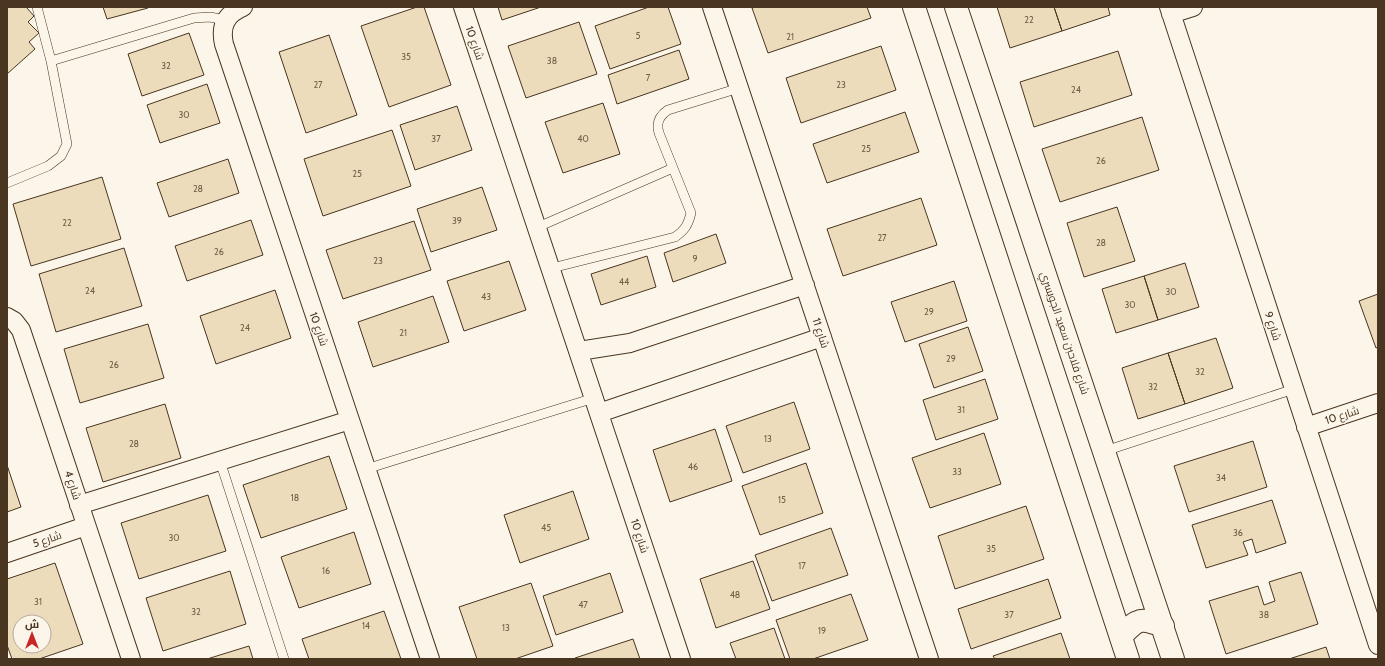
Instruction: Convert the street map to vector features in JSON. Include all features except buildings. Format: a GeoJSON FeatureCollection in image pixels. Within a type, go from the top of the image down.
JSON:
{"type":"FeatureCollection","features":[{"type":"Feature","properties":{"kind":"street"},"geometry":{"type":"LineString","coordinates":[[225,20],[243,7]]}},
{"type":"Feature","properties":{"kind":"street","name":"شارع 10"},"geometry":{"type":"LineString","coordinates":[[463,7],[552,268],[596,406],[681,659]]}},
{"type":"Feature","properties":{"kind":"street","name":"شارع 11"},"geometry":{"type":"LineString","coordinates":[[712,7],[929,659]]}},
{"type":"Feature","properties":{"kind":"street"},"geometry":{"type":"LineString","coordinates":[[914,7],[1128,659]]}},
{"type":"Feature","properties":{"kind":"street","name":"شارع فلاحبن سعيد الجويسري"},"geometry":{"type":"LineString","coordinates":[[956,7],[1173,659]]}},
{"type":"Feature","properties":{"kind":"street"},"geometry":{"type":"LineString","coordinates":[[1170,11],[1193,7]]}},
{"type":"Feature","properties":{"kind":"street","name":"شارع 9"},"geometry":{"type":"LineString","coordinates":[[1170,11],[1378,643]]}},
{"type":"Feature","properties":{"kind":"street","name":"شارع 10"},"geometry":{"type":"LineString","coordinates":[[225,20],[222,36],[224,44],[430,659]]}},
{"type":"Feature","properties":{"kind":"street"},"geometry":{"type":"LineString","coordinates":[[579,351],[630,343],[805,285]]}},
{"type":"Feature","properties":{"kind":"street","name":"شارع 4"},"geometry":{"type":"LineString","coordinates":[[8,315],[21,330],[131,659]]}},
{"type":"Feature","properties":{"kind":"street"},"geometry":{"type":"LineString","coordinates":[[596,406],[822,337]]}},
{"type":"Feature","properties":{"kind":"street","name":"شارع 10"},"geometry":{"type":"LineString","coordinates":[[1306,427],[1378,403]]}},
{"type":"Feature","properties":{"kind":"street"},"geometry":{"type":"LineString","coordinates":[[79,505],[350,420]]}},
{"type":"Feature","properties":{"kind":"street","name":"شارع 5"},"geometry":{"type":"LineString","coordinates":[[7,553],[86,526]]}},
{"type":"Feature","properties":{"kind":"street"},"geometry":{"type":"LineString","coordinates":[[1121,636],[1135,622],[1147,620],[1163,626]]}},
{"type":"Feature","properties":{"kind":"lane"},"geometry":{"type":"LineString","coordinates":[[7,183],[48,166],[61,156],[67,144],[51,61],[37,7]]}},
{"type":"Feature","properties":{"kind":"lane"},"geometry":{"type":"LineString","coordinates":[[51,61],[194,18],[210,17],[225,20]]}},
{"type":"Feature","properties":{"kind":"lane"},"geometry":{"type":"LineString","coordinates":[[552,268],[675,237],[683,231],[689,223],[691,213],[658,128],[660,117],[668,110],[739,88]]}},
{"type":"Feature","properties":{"kind":"lane"},"geometry":{"type":"LineString","coordinates":[[538,227],[673,168]]}},
{"type":"Feature","properties":{"kind":"lane"},"geometry":{"type":"LineString","coordinates":[[1105,451],[1294,389]]}},
{"type":"Feature","properties":{"kind":"lane"},"geometry":{"type":"LineString","coordinates":[[366,469],[596,406]]}},
{"type":"Feature","properties":{"kind":"lane"},"geometry":{"type":"LineString","coordinates":[[220,461],[284,659]]}}]}
